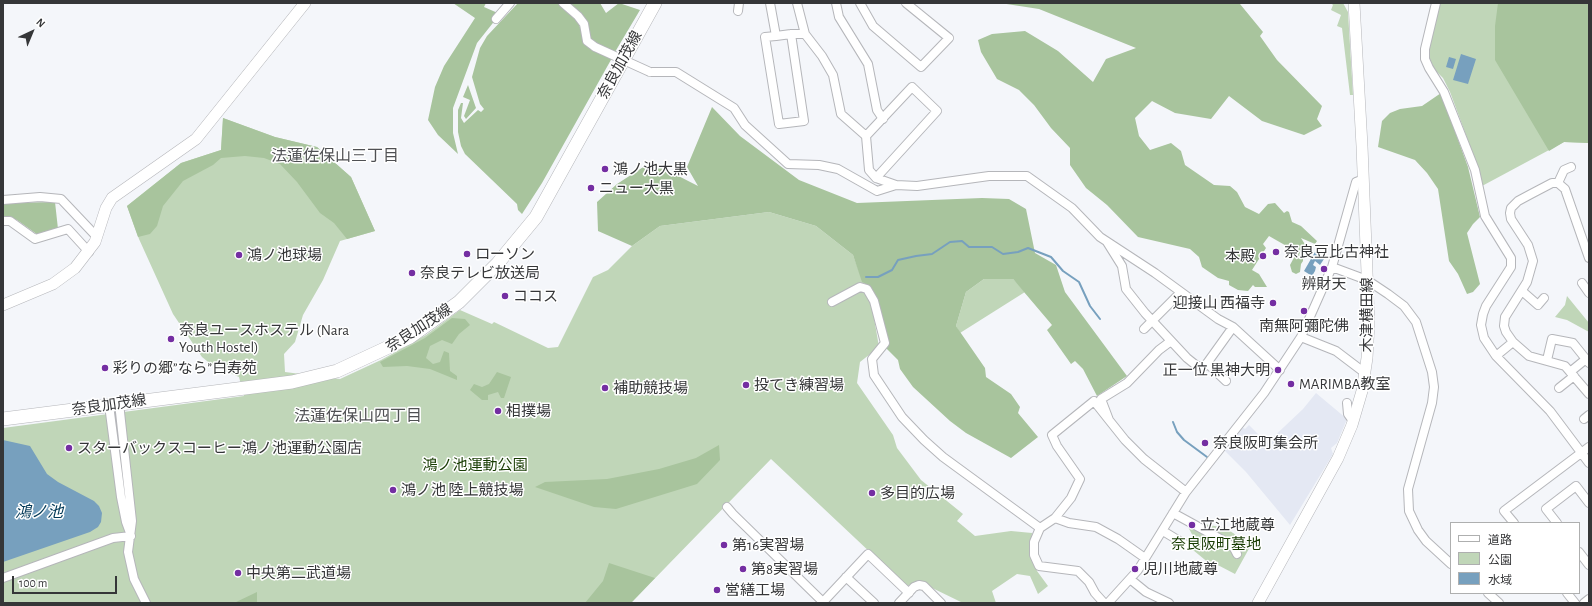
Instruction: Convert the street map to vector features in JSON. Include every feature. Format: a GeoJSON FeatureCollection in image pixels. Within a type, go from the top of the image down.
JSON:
{"type":"FeatureCollection","features":[{"type":"Feature","properties":{"kind":"main road"},"geometry":{"type":"LineString","coordinates":[[4,302],[38,291],[61,279],[75,268],[89,252],[97,237],[106,208],[112,198],[196,139],[305,3]]}},
{"type":"Feature","properties":{"kind":"main road","name":"奈良加茂線"},"geometry":{"type":"LineString","coordinates":[[3,419],[292,382],[337,371],[385,350],[432,323],[459,302],[498,263],[536,217],[655,3]]}},
{"type":"Feature","properties":{"kind":"main road","name":"木津横田線"},"geometry":{"type":"LineString","coordinates":[[1258,603],[1338,458],[1353,421],[1362,391],[1370,323],[1354,3]]}},
{"type":"Feature","properties":{"kind":"street"},"geometry":{"type":"LineString","coordinates":[[496,19],[510,3]]}},
{"type":"Feature","properties":{"kind":"street"},"geometry":{"type":"LineString","coordinates":[[563,3],[578,16],[584,24],[587,41],[595,47],[650,72],[676,72],[734,108],[745,125],[788,164],[819,165],[838,169],[877,191],[896,186],[917,186],[989,176],[1027,176],[1072,208],[1100,237],[1233,327],[1280,370]]}},
{"type":"Feature","properties":{"kind":"street"},"geometry":{"type":"LineString","coordinates":[[770,3],[776,36]]}},
{"type":"Feature","properties":{"kind":"street"},"geometry":{"type":"LineString","coordinates":[[797,3],[805,34],[822,56],[833,75],[841,114],[866,136],[869,170],[876,178],[896,186]]}},
{"type":"Feature","properties":{"kind":"street"},"geometry":{"type":"LineString","coordinates":[[836,3],[839,17],[868,64],[877,110],[883,119]]}},
{"type":"Feature","properties":{"kind":"street"},"geometry":{"type":"LineString","coordinates":[[860,3],[873,26],[921,67],[949,38],[906,3]]}},
{"type":"Feature","properties":{"kind":"street"},"geometry":{"type":"LineString","coordinates":[[1436,3],[1425,50],[1425,59],[1444,92],[1476,170],[1485,216],[1511,258],[1511,268],[1486,306],[1482,319],[1484,338],[1496,356],[1550,411],[1589,463]]}},
{"type":"Feature","properties":{"kind":"street"},"geometry":{"type":"LineString","coordinates":[[790,34],[804,121],[779,124],[765,37],[790,34],[805,34]]}},
{"type":"Feature","properties":{"kind":"street"},"geometry":{"type":"LineString","coordinates":[[866,136],[912,87],[937,111],[876,178]]}},
{"type":"Feature","properties":{"kind":"street"},"geometry":{"type":"LineString","coordinates":[[1558,183],[1564,170],[1571,167]]}},
{"type":"Feature","properties":{"kind":"street"},"geometry":{"type":"LineString","coordinates":[[1113,601],[1145,558],[1186,492],[1280,370],[1301,337],[1332,267],[1356,182],[1364,179]]}},
{"type":"Feature","properties":{"kind":"street"},"geometry":{"type":"LineString","coordinates":[[1589,258],[1565,189],[1558,183],[1552,183],[1518,201],[1511,208],[1510,213],[1512,219],[1528,245],[1533,261],[1530,274],[1522,291],[1505,317],[1504,326],[1512,342],[1529,356],[1565,366],[1589,394]]}},
{"type":"Feature","properties":{"kind":"street"},"geometry":{"type":"LineString","coordinates":[[3,200],[40,197],[60,199],[97,237]]}},
{"type":"Feature","properties":{"kind":"street"},"geometry":{"type":"LineString","coordinates":[[3,221],[10,221],[35,239],[68,229],[89,252]]}},
{"type":"Feature","properties":{"kind":"street"},"geometry":{"type":"LineString","coordinates":[[1106,241],[1122,266],[1126,289],[1152,321],[1197,366],[1205,366],[1233,327]]}},
{"type":"Feature","properties":{"kind":"street"},"geometry":{"type":"LineString","coordinates":[[1332,267],[1367,280],[1399,302],[1411,314],[1416,322],[1428,358],[1434,387],[1432,403],[1408,489],[1409,510],[1418,530],[1426,541],[1450,563]]}},
{"type":"Feature","properties":{"kind":"street"},"geometry":{"type":"LineString","coordinates":[[1582,283],[1589,293]]}},
{"type":"Feature","properties":{"kind":"street"},"geometry":{"type":"LineString","coordinates":[[832,302],[860,286],[867,289],[874,301],[885,343],[872,359],[874,375],[902,417],[943,457],[1040,528]]}},
{"type":"Feature","properties":{"kind":"street"},"geometry":{"type":"LineString","coordinates":[[1522,291],[1538,305],[1544,298]]}},
{"type":"Feature","properties":{"kind":"street"},"geometry":{"type":"LineString","coordinates":[[1144,329],[1181,292]]}},
{"type":"Feature","properties":{"kind":"street"},"geometry":{"type":"LineString","coordinates":[[1301,337],[1336,351],[1364,373]]}},
{"type":"Feature","properties":{"kind":"street"},"geometry":{"type":"LineString","coordinates":[[1547,360],[1552,339],[1573,343],[1587,361],[1559,388]]}},
{"type":"Feature","properties":{"kind":"street"},"geometry":{"type":"LineString","coordinates":[[1109,420],[1101,399],[1127,383],[1159,350],[1171,341]]}},
{"type":"Feature","properties":{"kind":"street"},"geometry":{"type":"LineString","coordinates":[[1496,356],[1512,342]]}},
{"type":"Feature","properties":{"kind":"street"},"geometry":{"type":"LineString","coordinates":[[1207,363],[1226,381]]}},
{"type":"Feature","properties":{"kind":"street"},"geometry":{"type":"LineString","coordinates":[[1104,603],[1095,593],[1089,582],[1078,571],[1039,566],[1034,555],[1034,542],[1040,528],[1054,518],[1071,498],[1080,478],[1057,446],[1052,435],[1094,401],[1125,440],[1144,459],[1186,492]]}},
{"type":"Feature","properties":{"kind":"street"},"geometry":{"type":"LineString","coordinates":[[1347,402],[1348,414],[1353,421]]}},
{"type":"Feature","properties":{"kind":"street"},"geometry":{"type":"LineString","coordinates":[[114,404],[121,497],[126,522],[131,536],[128,552],[134,580],[146,603]]}},
{"type":"Feature","properties":{"kind":"street"},"geometry":{"type":"LineString","coordinates":[[1513,522],[1504,511],[1589,447]]}},
{"type":"Feature","properties":{"kind":"street"},"geometry":{"type":"LineString","coordinates":[[1556,522],[1546,509],[1576,486],[1589,503]]}},
{"type":"Feature","properties":{"kind":"street"},"geometry":{"type":"LineString","coordinates":[[728,507],[733,514],[823,603],[868,554],[909,592]]}},
{"type":"Feature","properties":{"kind":"street"},"geometry":{"type":"LineString","coordinates":[[1173,513],[1226,542],[1234,548],[1237,554]]}},
{"type":"Feature","properties":{"kind":"street"},"geometry":{"type":"LineString","coordinates":[[1054,518],[1069,523],[1096,527],[1118,539],[1145,558]]}},
{"type":"Feature","properties":{"kind":"street"},"geometry":{"type":"LineString","coordinates":[[1163,531],[1186,545]]}},
{"type":"Feature","properties":{"kind":"street"},"geometry":{"type":"LineString","coordinates":[[3,578],[114,538],[131,536]]}},
{"type":"Feature","properties":{"kind":"street"},"geometry":{"type":"LineString","coordinates":[[1580,553],[1589,565]]}},
{"type":"Feature","properties":{"kind":"street"},"geometry":{"type":"LineString","coordinates":[[846,577],[874,603]]}},
{"type":"Feature","properties":{"kind":"street"},"geometry":{"type":"LineString","coordinates":[[1130,579],[1146,592],[1168,603]]}},
{"type":"Feature","properties":{"kind":"street"},"geometry":{"type":"LineString","coordinates":[[902,602],[909,592],[919,585],[924,586],[941,603]]}},
{"type":"Feature","properties":{"kind":"street"},"geometry":{"type":"LineString","coordinates":[[1489,594],[1499,603]]}},
{"type":"Feature","properties":{"kind":"street"},"geometry":{"type":"LineString","coordinates":[[1568,594],[1574,603]]}},
{"type":"Feature","properties":{"kind":"street"},"geometry":{"type":"LineString","coordinates":[[1584,603],[1589,599]]}},
{"type":"Feature","properties":{"kind":"shaded area"},"geometry":{"type":"Polygon","coordinates":[[[1316,393],[1347,419],[1337,443],[1331,448],[1333,454],[1290,525],[1246,472],[1224,450],[1242,427],[1245,429],[1249,425],[1267,443],[1303,409],[1316,393]]]}},
{"type":"Feature","properties":{"kind":"green space"},"geometry":{"type":"Polygon","coordinates":[[[453,3],[486,3],[484,7],[500,14],[477,43],[453,108],[453,133],[458,154],[438,135],[428,120],[435,87],[444,66],[475,18],[453,3]]]}},
{"type":"Feature","properties":{"kind":"green space"},"geometry":{"type":"Polygon","coordinates":[[[518,3],[558,3],[574,16],[579,24],[585,43],[612,58],[542,183],[522,214],[518,210],[517,204],[465,154],[461,146],[458,132],[458,110],[461,103],[463,103],[461,118],[464,123],[478,110],[481,112],[484,109],[480,104],[472,77],[480,48],[487,36],[518,3]]]}},
{"type":"Feature","properties":{"kind":"green space"},"geometry":{"type":"Polygon","coordinates":[[[565,3],[600,3],[606,13],[619,3],[640,10],[615,52],[589,40],[587,27],[565,3]]]}},
{"type":"Feature","properties":{"kind":"green space"},"geometry":{"type":"Polygon","coordinates":[[[1000,3],[1240,4],[1263,32],[1260,36],[1277,60],[1322,106],[1317,119],[1322,126],[1304,135],[1262,121],[1229,96],[1211,119],[1175,113],[1152,101],[1135,118],[1139,136],[1150,150],[1171,143],[1181,151],[1185,165],[1214,185],[1230,186],[1237,192],[1245,207],[1259,214],[1268,204],[1275,203],[1284,213],[1287,211],[1289,212],[1292,222],[1301,226],[1317,241],[1315,244],[1301,238],[1306,246],[1310,246],[1311,249],[1306,253],[1304,249],[1301,250],[1299,255],[1303,257],[1303,261],[1300,272],[1296,274],[1292,272],[1290,265],[1297,252],[1269,236],[1263,244],[1266,248],[1252,270],[1259,274],[1267,287],[1255,287],[1253,285],[1248,291],[1238,290],[1229,285],[1229,281],[1218,278],[1202,267],[1199,257],[1190,249],[1138,237],[1107,205],[1086,188],[1070,165],[1070,148],[1051,128],[1034,105],[1019,90],[997,79],[981,52],[978,40],[992,34],[1025,31],[1058,51],[1093,82],[1106,59],[1136,48],[1039,9],[1000,3]]]}},
{"type":"Feature","properties":{"kind":"green space"},"geometry":{"type":"Polygon","coordinates":[[[1331,3],[1343,3],[1348,12],[1353,95],[1350,95],[1342,28],[1337,26],[1341,15],[1331,10],[1333,5],[1331,3]]]}},
{"type":"Feature","properties":{"kind":"green space"},"geometry":{"type":"Polygon","coordinates":[[[1440,3],[1589,3],[1589,143],[1564,142],[1482,186],[1479,170],[1450,92],[1443,78],[1434,69],[1429,57],[1429,47],[1440,3]]]}},
{"type":"Feature","properties":{"kind":"green space"},"geometry":{"type":"Polygon","coordinates":[[[1498,3],[1589,3],[1589,143],[1564,142],[1549,151],[1495,60],[1495,26],[1498,3]]]}},
{"type":"Feature","properties":{"kind":"green space"},"geometry":{"type":"Polygon","coordinates":[[[468,85],[476,108],[466,119],[464,116],[470,100],[463,97],[468,85]]]}},
{"type":"Feature","properties":{"kind":"green space"},"geometry":{"type":"Polygon","coordinates":[[[1441,93],[1468,167],[1480,217],[1467,233],[1480,284],[1473,292],[1467,294],[1458,274],[1449,261],[1438,189],[1427,173],[1415,160],[1378,147],[1382,121],[1390,113],[1400,109],[1422,106],[1441,93]]]}},
{"type":"Feature","properties":{"kind":"green space"},"geometry":{"type":"Polygon","coordinates":[[[712,107],[740,136],[799,180],[857,203],[982,198],[1009,199],[1026,209],[1035,253],[1056,265],[1065,292],[1127,376],[1097,396],[1083,369],[1075,361],[1071,364],[1047,330],[1052,325],[1013,279],[984,279],[966,292],[956,326],[985,368],[986,377],[1011,394],[1020,407],[1018,413],[1038,437],[1011,458],[966,433],[950,421],[913,387],[900,369],[898,360],[886,348],[870,287],[862,282],[853,255],[816,226],[769,212],[660,226],[632,246],[598,231],[597,202],[617,184],[651,162],[698,186],[687,167],[712,107]]]}},
{"type":"Feature","properties":{"kind":"green space","name":"鴻ノ池運動公園"},"geometry":{"type":"Polygon","coordinates":[[[223,118],[275,137],[317,147],[351,177],[375,231],[340,241],[323,280],[303,315],[295,342],[284,354],[285,372],[340,379],[381,360],[426,335],[460,310],[492,324],[494,322],[548,348],[558,347],[593,277],[608,270],[632,246],[660,226],[769,212],[816,226],[853,255],[872,306],[879,347],[860,362],[857,383],[893,435],[897,448],[921,480],[963,514],[957,521],[975,536],[1011,531],[1032,533],[1031,550],[1037,571],[1048,586],[1038,594],[1030,576],[1017,574],[992,591],[996,603],[963,603],[924,584],[915,583],[906,586],[771,459],[631,603],[3,603],[3,428],[244,396],[239,377],[212,365],[202,357],[173,314],[139,239],[127,206],[181,163],[221,150],[223,118]]]}},
{"type":"Feature","properties":{"kind":"green space"},"geometry":{"type":"Polygon","coordinates":[[[223,118],[275,137],[317,147],[351,177],[375,231],[347,239],[334,223],[320,213],[297,182],[280,164],[264,158],[245,156],[221,158],[213,165],[183,181],[163,206],[157,226],[150,234],[138,237],[127,206],[181,163],[221,150],[223,118]]]}},
{"type":"Feature","properties":{"kind":"green space"},"geometry":{"type":"Polygon","coordinates":[[[55,202],[58,229],[38,235],[17,220],[3,218],[3,203],[55,202]]]}},
{"type":"Feature","properties":{"kind":"green space"},"geometry":{"type":"Polygon","coordinates":[[[984,279],[1013,279],[1025,292],[960,333],[956,326],[966,292],[984,279]]]}},
{"type":"Feature","properties":{"kind":"green space"},"geometry":{"type":"Polygon","coordinates":[[[1567,296],[1589,323],[1589,332],[1567,320],[1555,317],[1565,305],[1567,296]]]}},
{"type":"Feature","properties":{"kind":"green space"},"geometry":{"type":"Polygon","coordinates":[[[452,318],[465,319],[470,325],[459,334],[452,344],[442,340],[430,346],[426,358],[433,364],[440,362],[444,351],[449,353],[450,371],[457,376],[457,380],[430,369],[407,366],[383,367],[380,362],[425,338],[452,318]]]}},
{"type":"Feature","properties":{"kind":"green space"},"geometry":{"type":"Polygon","coordinates":[[[497,372],[511,377],[504,398],[501,398],[498,392],[488,395],[488,400],[482,400],[470,390],[474,384],[482,387],[489,384],[497,372]]]}},
{"type":"Feature","properties":{"kind":"green space"},"geometry":{"type":"Polygon","coordinates":[[[719,445],[720,460],[697,484],[616,509],[594,507],[535,487],[545,482],[607,479],[659,469],[696,458],[719,445]]]}},
{"type":"Feature","properties":{"kind":"green space","name":"奈良阪町墓地"},"geometry":{"type":"Polygon","coordinates":[[[1187,521],[1200,526],[1204,524],[1220,527],[1230,531],[1251,545],[1235,574],[1212,562],[1210,564],[1193,550],[1194,538],[1187,525],[1187,521]]]}},
{"type":"Feature","properties":{"kind":"green space"},"geometry":{"type":"Polygon","coordinates":[[[609,563],[655,578],[631,603],[585,603],[603,581],[609,563]]]}},
{"type":"Feature","properties":{"kind":"green space"},"geometry":{"type":"Polygon","coordinates":[[[257,592],[257,603],[234,603],[257,592]]]}},
{"type":"Feature","properties":{"kind":"water"},"geometry":{"type":"Polygon","coordinates":[[[1461,54],[1476,59],[1468,84],[1453,80],[1461,54]]]}},
{"type":"Feature","properties":{"kind":"water"},"geometry":{"type":"Polygon","coordinates":[[[1449,57],[1456,59],[1453,69],[1446,67],[1449,57]]]}},
{"type":"Feature","properties":{"kind":"water"},"geometry":{"type":"Polygon","coordinates":[[[1315,252],[1324,259],[1320,265],[1315,261],[1313,265],[1316,267],[1312,276],[1304,271],[1315,252]]]}},
{"type":"Feature","properties":{"kind":"water","name":"鴻ノ池"},"geometry":{"type":"Polygon","coordinates":[[[3,440],[30,446],[47,474],[58,482],[94,501],[99,506],[102,513],[101,522],[98,527],[90,532],[3,562],[3,440]]]}},
{"type":"Feature","properties":{"kind":"waterway"},"geometry":{"type":"LineString","coordinates":[[866,277],[878,277],[892,270],[898,260],[932,254],[950,242],[962,241],[969,247],[992,247],[1003,254],[1018,252],[1028,248],[1051,257],[1063,271],[1079,282],[1090,306],[1100,319]]}},
{"type":"Feature","properties":{"kind":"waterway"},"geometry":{"type":"LineString","coordinates":[[1173,422],[1177,432],[1184,440],[1207,457]]}},
{"type":"Feature","properties":{"kind":"place","name":"鴻ノ池大黒"},"geometry":{"type":"Point","coordinates":[605,169]}},
{"type":"Feature","properties":{"kind":"place","name":"ニュー大黒"},"geometry":{"type":"Point","coordinates":[591,188]}},
{"type":"Feature","properties":{"kind":"place","name":"奈良豆比古神社"},"geometry":{"type":"Point","coordinates":[1276,252]}},
{"type":"Feature","properties":{"kind":"place","name":"ローソン"},"geometry":{"type":"Point","coordinates":[467,254]}},
{"type":"Feature","properties":{"kind":"place","name":"鴻ノ池球場"},"geometry":{"type":"Point","coordinates":[239,255]}},
{"type":"Feature","properties":{"kind":"place","name":"本殿"},"geometry":{"type":"Point","coordinates":[1263,256]}},
{"type":"Feature","properties":{"kind":"place","name":"辨財天"},"geometry":{"type":"Point","coordinates":[1324,269]}},
{"type":"Feature","properties":{"kind":"place","name":"奈良テレビ放送局"},"geometry":{"type":"Point","coordinates":[412,273]}},
{"type":"Feature","properties":{"kind":"place","name":"ココス"},"geometry":{"type":"Point","coordinates":[505,296]}},
{"type":"Feature","properties":{"kind":"place","name":"迎接山 西福寺"},"geometry":{"type":"Point","coordinates":[1273,303]}},
{"type":"Feature","properties":{"kind":"place","name":"南無阿彌陀佛"},"geometry":{"type":"Point","coordinates":[1304,311]}},
{"type":"Feature","properties":{"kind":"place","name":"奈良ユースホステル (Nara Youth Hostel)"},"geometry":{"type":"Point","coordinates":[171,339]}},
{"type":"Feature","properties":{"kind":"place","name":"彩りの郷”なら”白寿苑"},"geometry":{"type":"Point","coordinates":[105,368]}},
{"type":"Feature","properties":{"kind":"place","name":"正一位 黒神大明"},"geometry":{"type":"Point","coordinates":[1278,370]}},
{"type":"Feature","properties":{"kind":"place","name":"MARIMBA教室"},"geometry":{"type":"Point","coordinates":[1291,384]}},
{"type":"Feature","properties":{"kind":"place","name":"投てき練習場"},"geometry":{"type":"Point","coordinates":[746,385]}},
{"type":"Feature","properties":{"kind":"place","name":"補助競技場"},"geometry":{"type":"Point","coordinates":[605,388]}},
{"type":"Feature","properties":{"kind":"place","name":"相撲場"},"geometry":{"type":"Point","coordinates":[498,411]}},
{"type":"Feature","properties":{"kind":"place","name":"奈良阪町集会所"},"geometry":{"type":"Point","coordinates":[1205,443]}},
{"type":"Feature","properties":{"kind":"place","name":"スターバックスコーヒー鴻ノ池運動公園店"},"geometry":{"type":"Point","coordinates":[69,448]}},
{"type":"Feature","properties":{"kind":"place","name":"鴻ノ池 陸上競技場"},"geometry":{"type":"Point","coordinates":[393,490]}},
{"type":"Feature","properties":{"kind":"place","name":"多目的広場"},"geometry":{"type":"Point","coordinates":[872,493]}},
{"type":"Feature","properties":{"kind":"place","name":"立江地蔵尊"},"geometry":{"type":"Point","coordinates":[1192,525]}},
{"type":"Feature","properties":{"kind":"place","name":"第16実習場"},"geometry":{"type":"Point","coordinates":[724,545]}},
{"type":"Feature","properties":{"kind":"place","name":"第8実習場"},"geometry":{"type":"Point","coordinates":[743,569]}},
{"type":"Feature","properties":{"kind":"place","name":"児川地蔵尊"},"geometry":{"type":"Point","coordinates":[1135,569]}},
{"type":"Feature","properties":{"kind":"place","name":"中央第二武道場"},"geometry":{"type":"Point","coordinates":[238,573]}},
{"type":"Feature","properties":{"kind":"place","name":"営繕工場"},"geometry":{"type":"Point","coordinates":[717,590]}},
{"type":"Feature","properties":{"kind":"district","name":"法蓮佐保山三丁目"},"geometry":{"type":"Point","coordinates":[335,156]}},
{"type":"Feature","properties":{"kind":"district","name":"法蓮佐保山四丁目"},"geometry":{"type":"Point","coordinates":[358,416]}}]}
